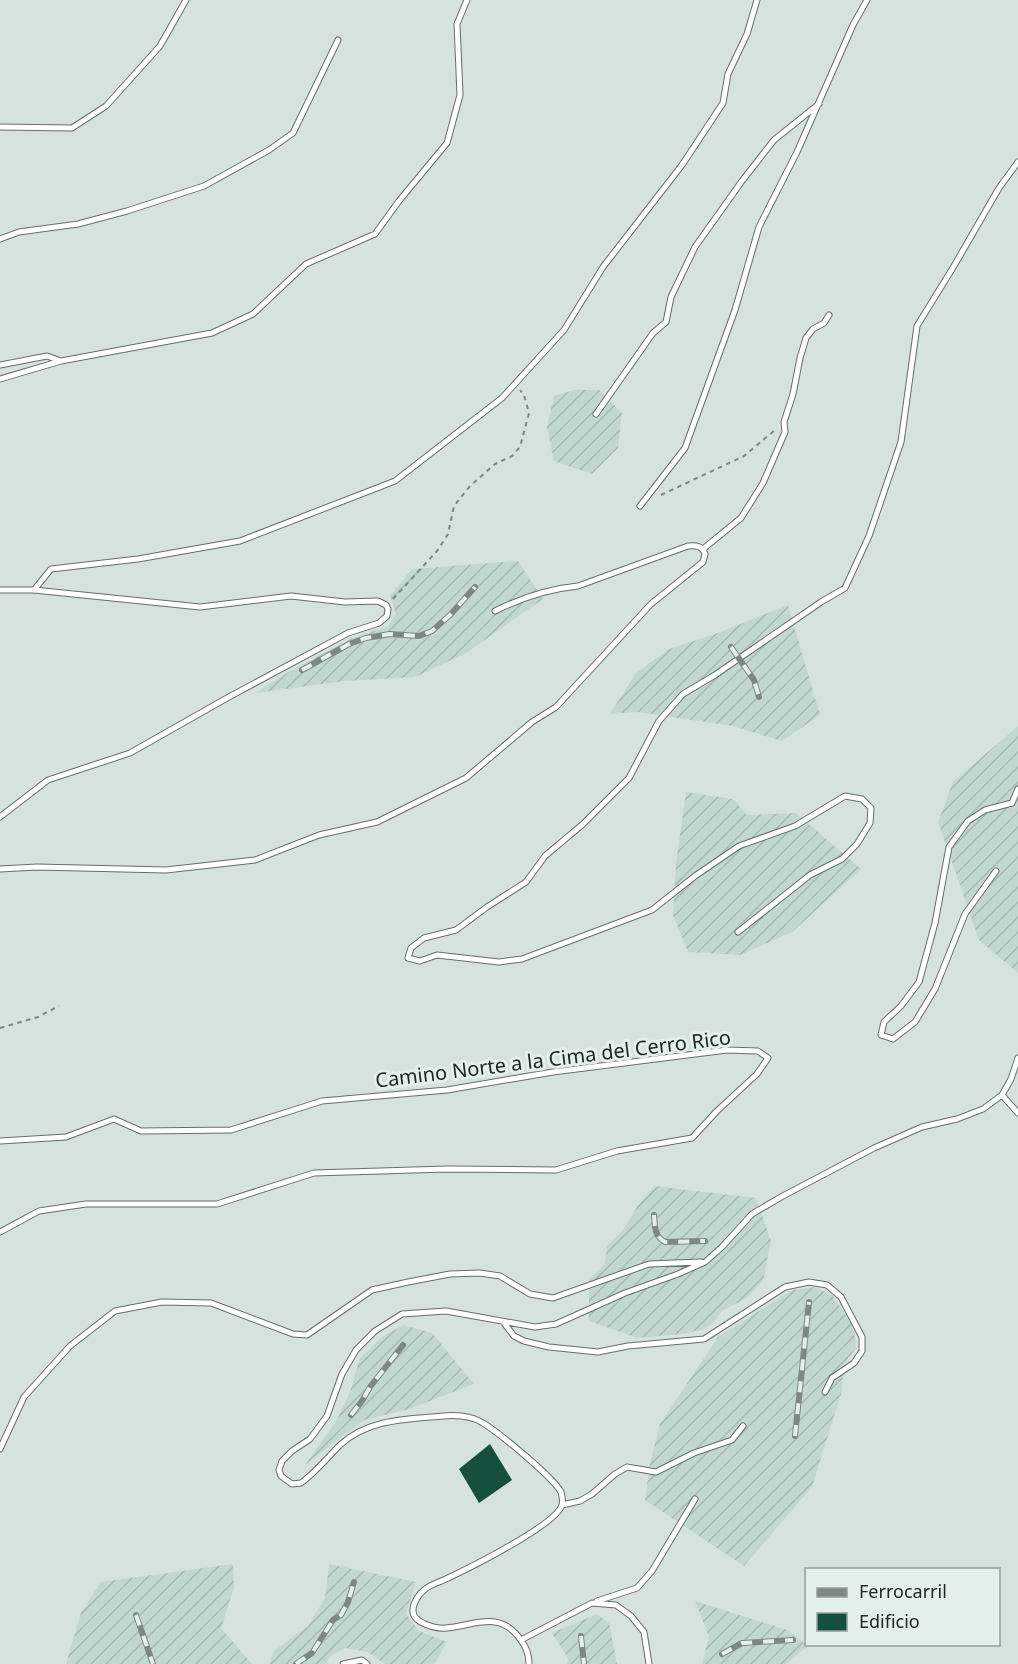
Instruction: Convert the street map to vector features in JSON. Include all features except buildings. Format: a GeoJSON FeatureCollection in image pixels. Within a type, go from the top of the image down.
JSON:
{"type":"FeatureCollection","features":[{"type":"Feature","properties":{"kind":"lane"},"geometry":{"type":"LineString","coordinates":[[0,127],[72,128],[106,106],[160,46],[186,0]]}},
{"type":"Feature","properties":{"kind":"lane"},"geometry":{"type":"LineString","coordinates":[[0,379],[61,361],[212,333],[253,314],[306,264],[375,234],[447,143],[460,95],[457,24],[468,0]]}},
{"type":"Feature","properties":{"kind":"lane"},"geometry":{"type":"LineString","coordinates":[[34,590],[51,569],[138,559],[240,541],[395,481],[502,398],[564,330],[603,267],[682,165],[723,103],[728,74],[747,34],[757,0]]}},
{"type":"Feature","properties":{"kind":"lane"},"geometry":{"type":"LineString","coordinates":[[640,506],[685,448],[735,310],[759,227],[820,103],[853,25],[867,0]]}},
{"type":"Feature","properties":{"kind":"lane"},"geometry":{"type":"LineString","coordinates":[[0,239],[19,232],[78,224],[204,186],[269,150],[293,133],[338,40]]}},
{"type":"Feature","properties":{"kind":"lane"},"geometry":{"type":"LineString","coordinates":[[596,414],[653,333],[666,322],[671,297],[695,247],[742,181],[774,140],[820,103]]}},
{"type":"Feature","properties":{"kind":"lane"},"geometry":{"type":"LineString","coordinates":[[738,933],[810,875],[842,859],[857,844],[870,823],[871,808],[862,799],[845,796],[795,826],[739,846],[695,876],[652,910],[522,959],[499,962],[437,955],[420,961],[408,958],[411,948],[424,938],[456,930],[526,882],[545,856],[583,824],[629,778],[659,721],[683,694],[845,588],[869,536],[901,442],[917,326],[999,188],[1018,162]]}},
{"type":"Feature","properties":{"kind":"lane"},"geometry":{"type":"LineString","coordinates":[[703,549],[741,518],[763,483],[782,442],[785,432],[784,422],[794,394],[800,358],[807,338],[813,330],[824,323],[829,315]]}},
{"type":"Feature","properties":{"kind":"lane"},"geometry":{"type":"LineString","coordinates":[[0,364],[46,356],[61,361]]}},
{"type":"Feature","properties":{"kind":"lane"},"geometry":{"type":"LineString","coordinates":[[0,869],[37,867],[166,870],[255,860],[319,835],[377,822],[466,778],[532,722],[556,707],[651,604],[703,561],[705,554],[703,549],[696,545],[688,546],[578,585],[518,600],[495,611]]}},
{"type":"Feature","properties":{"kind":"lane"},"geometry":{"type":"LineString","coordinates":[[0,590],[34,590],[200,607],[291,596],[345,602],[378,601],[386,605],[388,609],[387,616],[379,623],[348,633],[226,698],[130,753],[48,780],[0,817]]}},
{"type":"Feature","properties":{"kind":"lane"},"geometry":{"type":"LineString","coordinates":[[996,871],[965,914],[935,989],[915,1022],[893,1039],[881,1035],[884,1022],[902,1006],[919,982],[935,923],[950,847],[968,821],[985,810],[1011,803],[1018,789]]}},
{"type":"Feature","properties":{"kind":"lane","name":"Camino Norte a la Cima del Cerro Rico"},"geometry":{"type":"LineString","coordinates":[[0,1141],[66,1137],[114,1119],[141,1131],[231,1130],[322,1101],[447,1090],[553,1072],[727,1050],[759,1052],[768,1058],[757,1074],[692,1138],[617,1151],[556,1170],[447,1169],[314,1173],[217,1204],[86,1204],[39,1211],[0,1232]]}},
{"type":"Feature","properties":{"kind":"lane"},"geometry":{"type":"LineString","coordinates":[[529,1664],[529,1655],[521,1640],[513,1630],[498,1621],[478,1621],[444,1628],[422,1623],[415,1617],[413,1610],[416,1600],[424,1589],[495,1554],[553,1519],[562,1506],[562,1493],[546,1473],[482,1422],[455,1415],[374,1424],[355,1433],[301,1482],[292,1484],[281,1476],[279,1470],[282,1461],[310,1439],[327,1416],[342,1374],[356,1350],[375,1332],[402,1314],[446,1311],[535,1327],[556,1324],[705,1262],[752,1214],[781,1197],[874,1148],[922,1127],[957,1119],[983,1109],[1002,1095],[1011,1079],[1018,1058]]}},
{"type":"Feature","properties":{"kind":"lane"},"geometry":{"type":"LineString","coordinates":[[1002,1095],[1018,1113]]}},
{"type":"Feature","properties":{"kind":"lane"},"geometry":{"type":"LineString","coordinates":[[0,1449],[24,1397],[70,1346],[115,1311],[162,1302],[211,1303],[293,1334],[307,1335],[372,1290],[408,1281],[480,1273],[500,1276],[530,1294],[554,1298],[649,1264],[705,1262]]}},
{"type":"Feature","properties":{"kind":"lane"},"geometry":{"type":"LineString","coordinates":[[504,1323],[514,1336],[524,1341],[549,1347],[597,1352],[628,1346],[704,1339],[785,1287],[809,1282],[827,1285],[841,1297],[862,1337],[862,1351],[854,1363],[832,1378],[825,1392]]}},
{"type":"Feature","properties":{"kind":"lane"},"geometry":{"type":"LineString","coordinates":[[562,1506],[592,1494],[627,1467],[656,1472],[694,1453],[732,1440],[743,1426]]}},
{"type":"Feature","properties":{"kind":"lane"},"geometry":{"type":"LineString","coordinates":[[521,1640],[592,1603],[637,1588],[652,1571],[695,1499]]}},
{"type":"Feature","properties":{"kind":"lane"},"geometry":{"type":"LineString","coordinates":[[592,1603],[616,1605],[632,1616],[644,1632],[649,1664]]}},
{"type":"Feature","properties":{"kind":"lane"},"geometry":{"type":"LineString","coordinates":[[343,1664],[362,1660],[367,1664]]}},
{"type":"Feature","properties":{"kind":"path"},"geometry":{"type":"LineString","coordinates":[[386,605],[437,551],[448,534],[454,506],[470,486],[495,464],[513,456],[520,447],[529,413],[524,394],[516,383]]}},
{"type":"Feature","properties":{"kind":"path"},"geometry":{"type":"LineString","coordinates":[[658,497],[744,456],[784,422]]}},
{"type":"Feature","properties":{"kind":"path"},"geometry":{"type":"LineString","coordinates":[[0,1028],[38,1017],[59,1006]]}},
{"type":"Feature","properties":{"kind":"shaded area"},"geometry":{"type":"Polygon","coordinates":[[[574,390],[599,390],[622,413],[618,448],[592,474],[554,461],[547,427],[554,396],[574,390]]]}},
{"type":"Feature","properties":{"kind":"shaded area"},"geometry":{"type":"Polygon","coordinates":[[[518,561],[543,599],[466,653],[415,677],[344,681],[256,693],[283,675],[350,639],[388,626],[396,614],[390,596],[412,569],[518,561]]]}},
{"type":"Feature","properties":{"kind":"shaded area"},"geometry":{"type":"Polygon","coordinates":[[[788,605],[820,715],[782,741],[733,726],[637,712],[610,714],[636,673],[669,649],[715,634],[788,605]]]}},
{"type":"Feature","properties":{"kind":"shaded area"},"geometry":{"type":"Polygon","coordinates":[[[1018,726],[1018,973],[979,940],[938,822],[953,782],[1018,726]]]}},
{"type":"Feature","properties":{"kind":"shaded area"},"geometry":{"type":"Polygon","coordinates":[[[686,792],[733,799],[747,815],[796,813],[861,869],[792,932],[740,955],[688,952],[673,915],[676,863],[686,792]]]}},
{"type":"Feature","properties":{"kind":"shaded area"},"geometry":{"type":"Polygon","coordinates":[[[654,1186],[756,1198],[771,1241],[763,1281],[747,1298],[722,1311],[713,1323],[704,1329],[683,1334],[637,1338],[589,1321],[589,1279],[605,1264],[607,1246],[623,1230],[637,1207],[654,1186]]]}},
{"type":"Feature","properties":{"kind":"shaded area"},"geometry":{"type":"Polygon","coordinates":[[[815,1287],[833,1296],[854,1328],[856,1348],[843,1366],[842,1391],[812,1487],[744,1566],[645,1500],[650,1463],[660,1424],[718,1337],[792,1290],[815,1287]]]}},
{"type":"Feature","properties":{"kind":"shaded area"},"geometry":{"type":"Polygon","coordinates":[[[403,1325],[432,1333],[474,1384],[409,1409],[364,1420],[305,1465],[337,1420],[351,1389],[360,1358],[381,1338],[403,1325]]]}},
{"type":"Feature","properties":{"kind":"shaded area"},"geometry":{"type":"Polygon","coordinates":[[[233,1564],[234,1588],[221,1628],[252,1664],[66,1664],[81,1613],[101,1582],[233,1564]]]}},
{"type":"Feature","properties":{"kind":"shaded area"},"geometry":{"type":"Polygon","coordinates":[[[329,1564],[416,1582],[406,1614],[419,1631],[447,1642],[436,1662],[433,1664],[385,1664],[368,1652],[345,1648],[331,1656],[326,1664],[269,1664],[274,1651],[308,1626],[325,1598],[329,1564]]]}},
{"type":"Feature","properties":{"kind":"shaded area"},"geometry":{"type":"Polygon","coordinates":[[[695,1601],[787,1630],[805,1646],[808,1646],[786,1664],[702,1664],[709,1636],[695,1601]]]}},
{"type":"Feature","properties":{"kind":"shaded area"},"geometry":{"type":"Polygon","coordinates":[[[597,1614],[609,1623],[617,1664],[567,1664],[568,1658],[552,1633],[597,1614]]]}},
{"type":"Feature","properties":{"kind":"railway"},"geometry":{"type":"LineString","coordinates":[[302,670],[349,644],[366,638],[390,634],[419,636],[432,631],[475,587]]}},
{"type":"Feature","properties":{"kind":"railway"},"geometry":{"type":"LineString","coordinates":[[731,647],[754,680],[759,697]]}},
{"type":"Feature","properties":{"kind":"railway"},"geometry":{"type":"LineString","coordinates":[[654,1215],[655,1227],[661,1240],[665,1242],[705,1241]]}},
{"type":"Feature","properties":{"kind":"railway"},"geometry":{"type":"LineString","coordinates":[[795,1436],[809,1302]]}},
{"type":"Feature","properties":{"kind":"railway"},"geometry":{"type":"LineString","coordinates":[[351,1415],[403,1345]]}},
{"type":"Feature","properties":{"kind":"railway"},"geometry":{"type":"LineString","coordinates":[[296,1664],[312,1653],[333,1620],[341,1615],[354,1582]]}},
{"type":"Feature","properties":{"kind":"railway"},"geometry":{"type":"LineString","coordinates":[[136,1615],[153,1664]]}},
{"type":"Feature","properties":{"kind":"railway"},"geometry":{"type":"LineString","coordinates":[[581,1636],[584,1664]]}},
{"type":"Feature","properties":{"kind":"railway"},"geometry":{"type":"LineString","coordinates":[[722,1654],[742,1643],[793,1640]]}}]}
